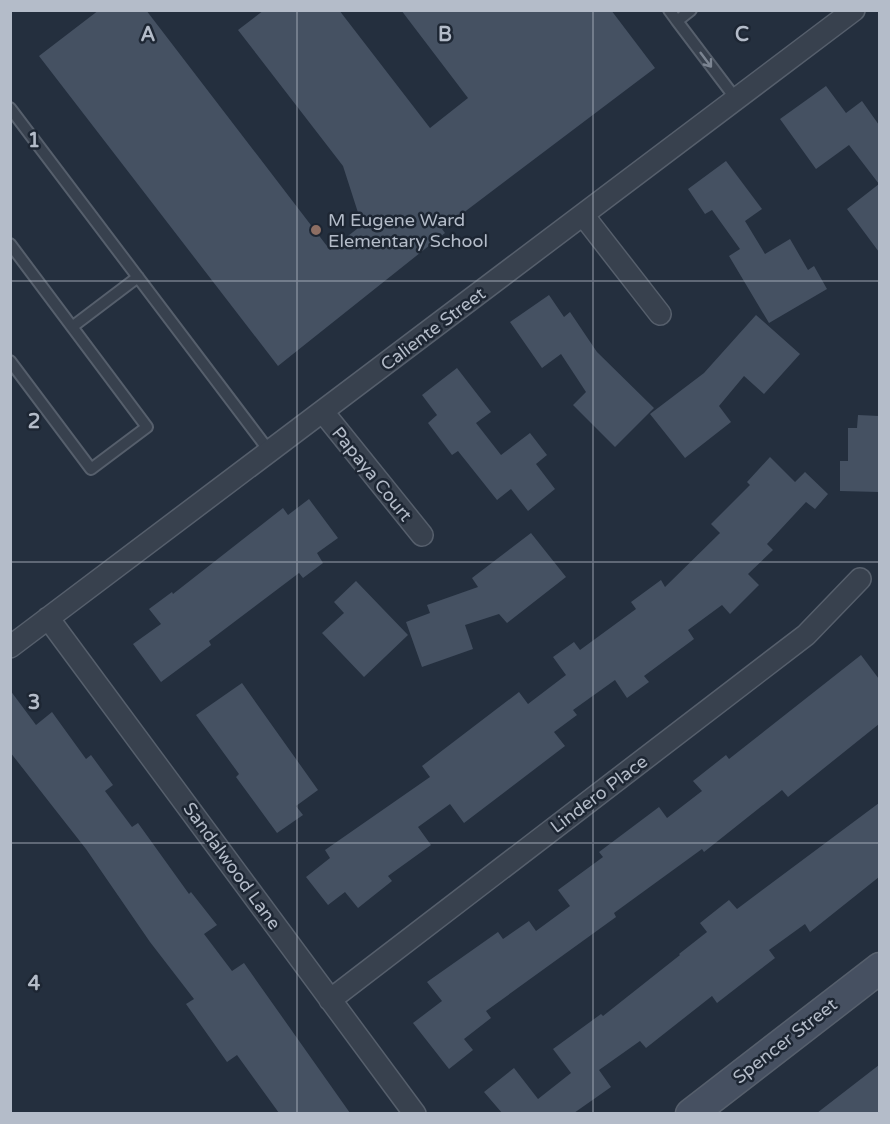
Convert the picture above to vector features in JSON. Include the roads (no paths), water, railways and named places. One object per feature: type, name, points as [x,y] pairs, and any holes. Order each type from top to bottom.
[{"type":"street","name":"Caliente Street","points":[[10,647],[854,10]]},
{"type":"street","points":[[583,215],[660,314]]},
{"type":"street","name":"Papaya Court","points":[[323,412],[422,535]]},
{"type":"street","name":"Lindero Place","points":[[330,1000],[806,635],[860,579]]},
{"type":"street","name":"Sandalwood Lane","points":[[48,618],[415,1113]]},
{"type":"street","name":"Spencer Street","points":[[691,1113],[877,975]]},
{"type":"lane","points":[[669,10],[736,99]]},
{"type":"lane","points":[[677,21],[691,10]]},
{"type":"lane","points":[[10,108],[270,452]]},
{"type":"lane","points":[[10,244],[147,428],[91,470],[10,362]]},
{"type":"lane","points":[[72,327],[138,277]]},
{"type":"place","name":"M Eugene Ward Elementary School","points":[[316,230]]}]
